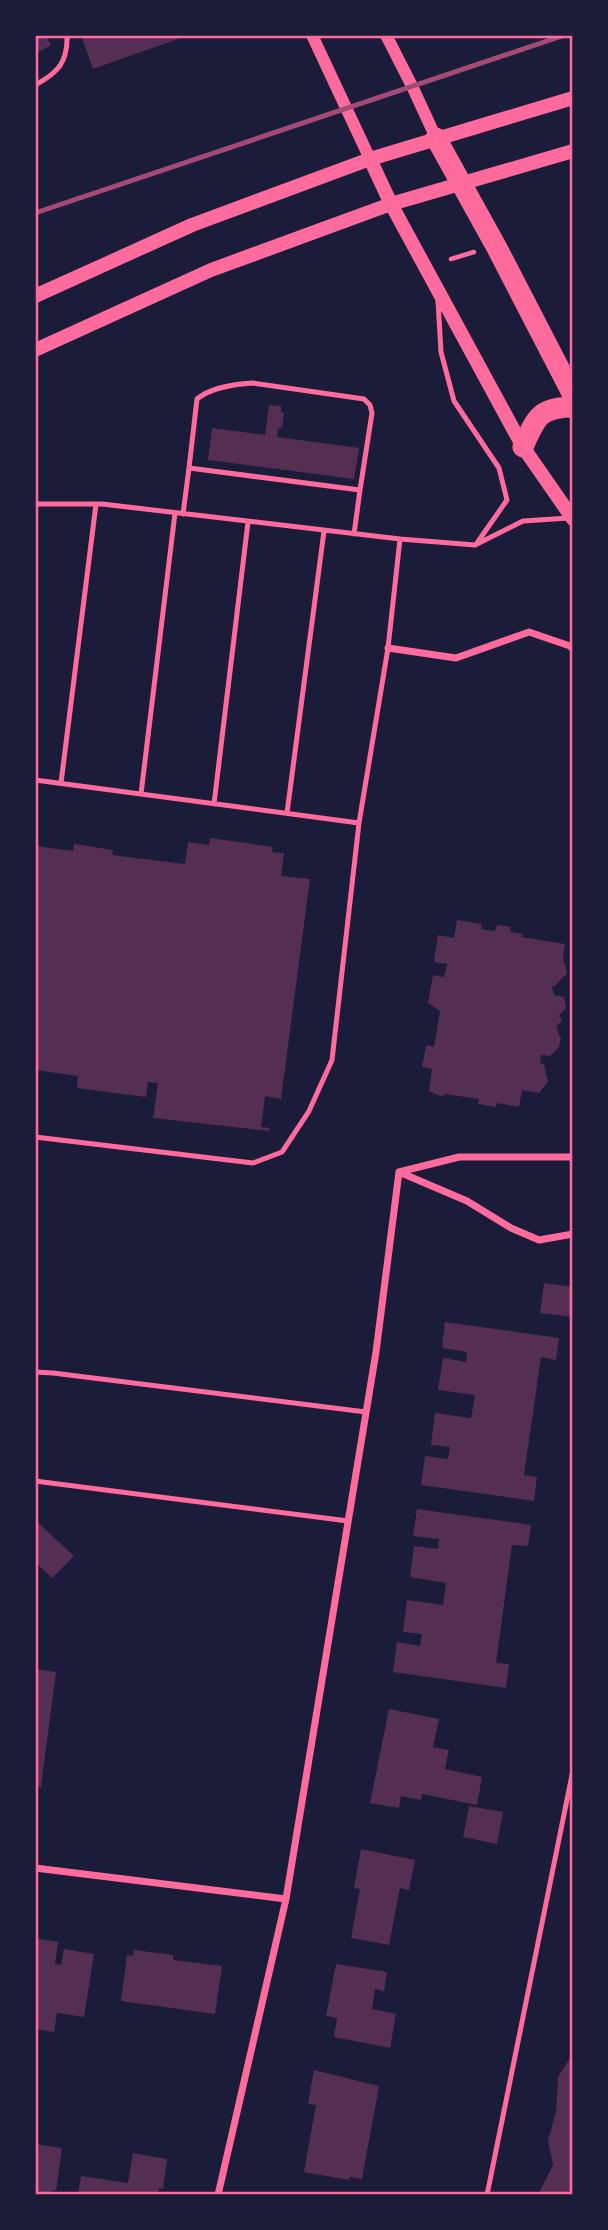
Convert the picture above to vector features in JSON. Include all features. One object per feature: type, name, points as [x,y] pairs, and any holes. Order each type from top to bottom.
[{"type":"highway","points":[[436,138],[573,395]]},
{"type":"highway","points":[[523,447],[537,417],[553,407],[573,407]]},
{"type":"main road","points":[[35,296],[191,225],[370,159],[573,99]]},
{"type":"main road","points":[[35,350],[211,270],[391,204],[573,151]]},
{"type":"main road","points":[[370,159],[391,204],[523,447],[573,518]]},
{"type":"street","points":[[312,35],[370,159]]},
{"type":"street","points":[[386,35],[436,138]]},
{"type":"street","points":[[388,648],[456,658],[529,632],[573,649]]},
{"type":"street","points":[[399,1172],[459,1157],[573,1157]]},
{"type":"street","points":[[399,1172],[467,1201],[511,1228],[539,1240],[573,1234]]},
{"type":"street","points":[[218,2195],[286,1899],[366,1412],[399,1172]]},
{"type":"street","points":[[35,1868],[286,1899]]},
{"type":"lane","points":[[35,85],[54,75],[67,51],[67,35]]},
{"type":"lane","points":[[437,289],[441,352],[454,401],[499,468],[507,500],[475,545]]},
{"type":"lane","points":[[183,514],[197,399],[238,384],[252,383],[364,399],[370,405],[372,413],[354,534]]},
{"type":"lane","points":[[189,468],[360,490]]},
{"type":"lane","points":[[35,504],[96,505],[400,540],[475,545],[523,521],[573,518]]},
{"type":"lane","points":[[61,783],[96,505]]},
{"type":"lane","points":[[141,794],[175,513]]},
{"type":"lane","points":[[214,804],[248,522]]},
{"type":"lane","points":[[287,813],[324,531]]},
{"type":"lane","points":[[35,1137],[253,1163],[282,1152],[309,1111],[332,1060],[359,823],[388,648],[400,540]]},
{"type":"lane","points":[[35,780],[359,823]]},
{"type":"lane","points":[[35,1372],[366,1412]]},
{"type":"lane","points":[[35,1481],[348,1521]]},
{"type":"lane","points":[[488,2195],[573,1770]]},
{"type":"path","points":[[451,259],[480,250]]},
{"type":"building","points":[[35,35],[45,35],[51,45],[35,54]]},
{"type":"building","points":[[81,35],[189,35],[93,69]]},
{"type":"building","points":[[269,405],[281,406],[281,412],[284,413],[282,428],[278,428],[277,437],[359,448],[354,479],[208,460],[212,428],[265,435]]},
{"type":"building","points":[[210,838],[273,847],[272,852],[284,853],[281,876],[310,879],[281,1099],[265,1096],[261,1127],[270,1128],[269,1131],[153,1118],[158,1083],[148,1082],[146,1097],[77,1088],[78,1076],[35,1070],[35,846],[73,851],[74,844],[113,850],[112,855],[185,864],[188,842],[209,845]]},
{"type":"building","points":[[457,920],[482,924],[481,929],[494,931],[498,925],[511,927],[510,932],[522,934],[521,937],[565,944],[563,957],[567,973],[552,986],[554,995],[564,997],[566,1008],[559,1015],[562,1021],[556,1026],[561,1039],[559,1047],[550,1056],[541,1055],[540,1063],[544,1064],[548,1082],[539,1093],[522,1090],[519,1107],[497,1103],[496,1107],[478,1104],[479,1099],[445,1094],[442,1097],[429,1091],[432,1069],[422,1067],[426,1045],[434,1047],[440,1011],[428,1003],[433,975],[444,977],[447,964],[434,962],[438,935],[454,938]]},
{"type":"building","points":[[544,1283],[573,1287],[573,1317],[540,1313]]},
{"type":"building","points":[[445,1322],[559,1338],[556,1360],[541,1357],[524,1475],[537,1477],[534,1501],[421,1485],[425,1456],[448,1459],[450,1447],[431,1445],[435,1413],[471,1418],[475,1395],[438,1390],[443,1358],[466,1362],[467,1352],[442,1348]]},
{"type":"building","points":[[417,1509],[531,1525],[528,1546],[512,1545],[496,1663],[509,1664],[506,1688],[393,1672],[397,1642],[420,1646],[422,1634],[403,1632],[407,1600],[443,1605],[446,1583],[410,1577],[414,1546],[438,1549],[439,1539],[413,1536]]},
{"type":"building","points":[[35,1520],[74,1556],[52,1578],[35,1562]]},
{"type":"building","points":[[35,1669],[56,1672],[41,1787],[35,1786]]},
{"type":"building","points":[[389,1709],[439,1719],[433,1747],[449,1750],[445,1769],[482,1777],[477,1805],[422,1794],[421,1800],[401,1796],[399,1808],[370,1803]]},
{"type":"building","points":[[469,1806],[503,1812],[497,1844],[463,1837]]},
{"type":"building","points":[[361,1849],[415,1860],[409,1890],[400,1888],[389,1945],[351,1938],[360,1889],[354,1888]]},
{"type":"building","points":[[35,1938],[58,1942],[55,1964],[61,1965],[64,1949],[94,1954],[84,2017],[57,2013],[54,2032],[35,2029]]},
{"type":"building","points":[[134,1950],[173,1955],[173,1960],[222,1966],[215,2014],[121,2001],[127,1955],[133,1956]]},
{"type":"building","points":[[336,1964],[387,1972],[384,1991],[375,1989],[372,2009],[396,2014],[390,2048],[334,2037],[337,2018],[326,2016]]},
{"type":"building","points":[[573,2053],[573,2195],[538,2195],[553,2165],[548,2140],[556,2112],[558,2077]]},
{"type":"building","points":[[314,2070],[379,2086],[362,2179],[350,2177],[349,2180],[304,2172],[316,2105],[308,2104]]},
{"type":"building","points":[[35,2144],[62,2148],[56,2191],[52,2190],[51,2195],[35,2195]]},
{"type":"building","points":[[133,2153],[167,2159],[163,2189],[159,2188],[158,2195],[78,2195],[81,2176],[128,2183]]},
{"type":"railway","points":[[35,213],[565,35]]}]
